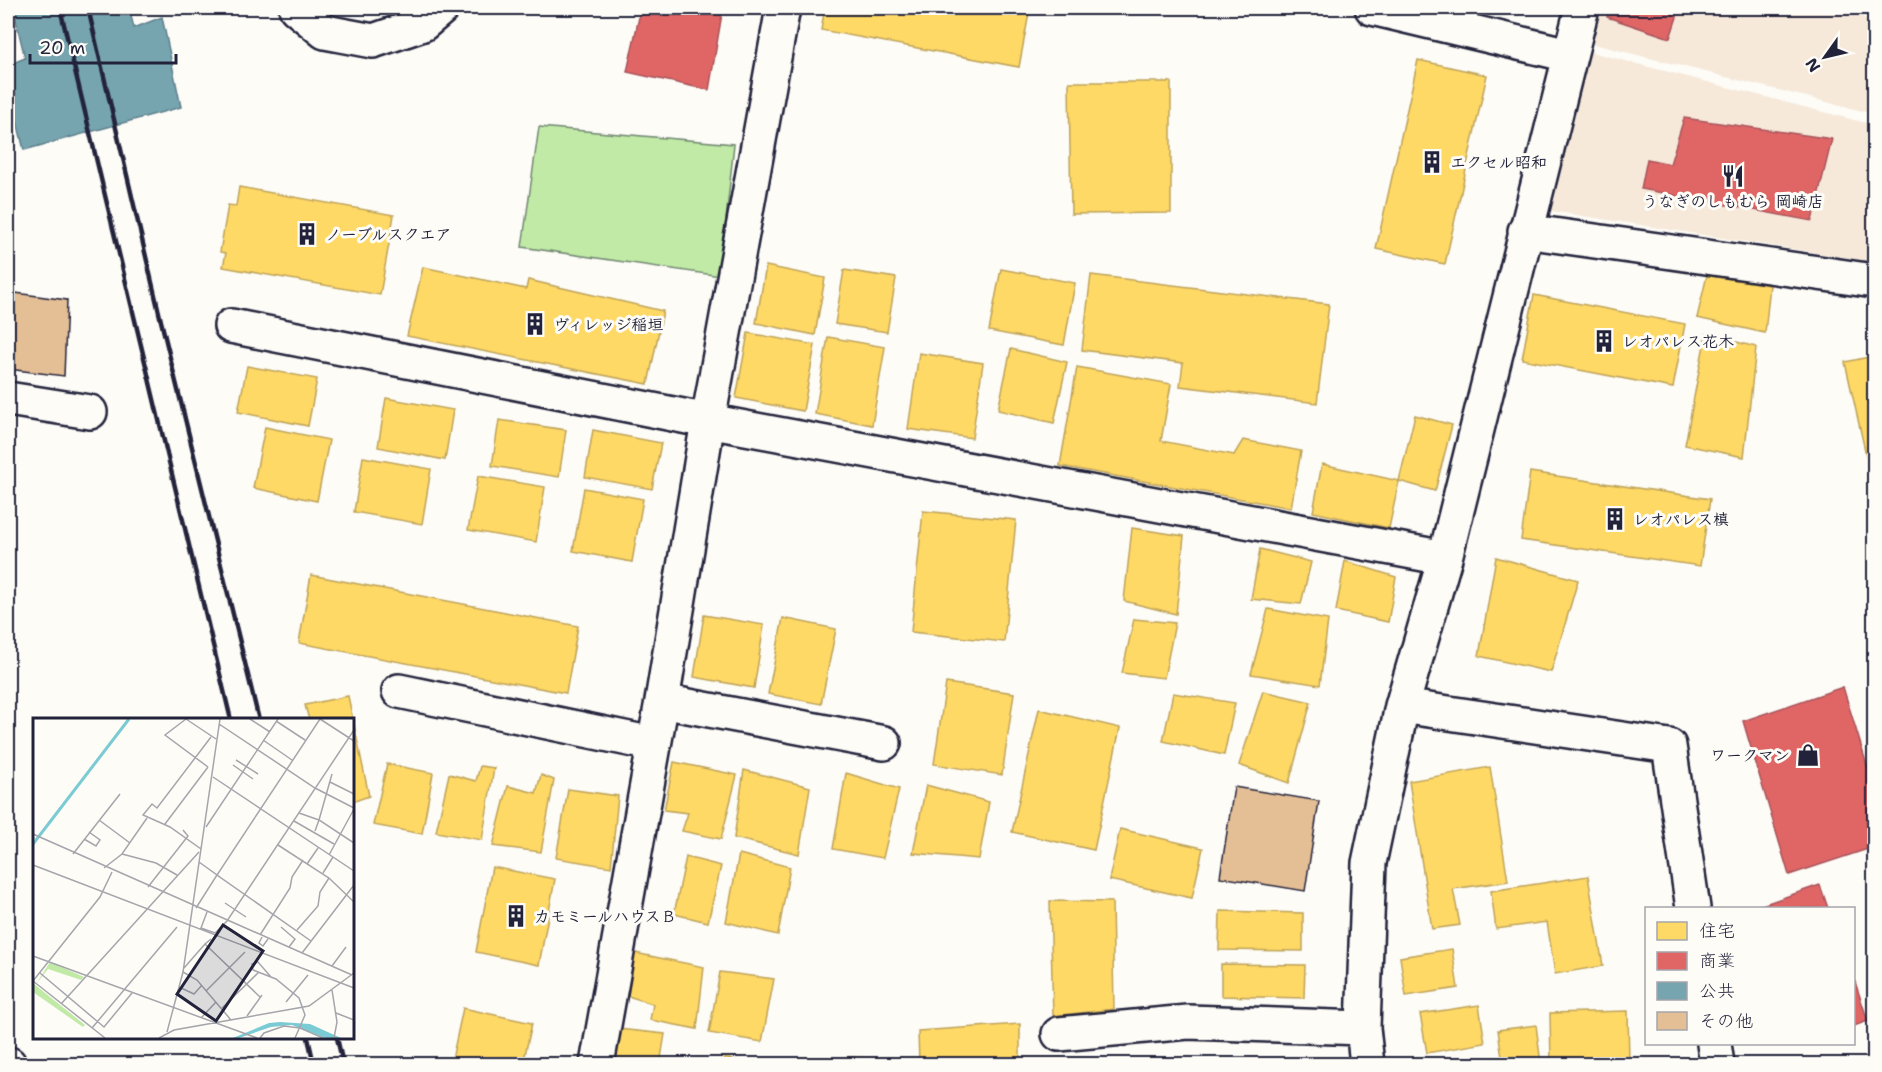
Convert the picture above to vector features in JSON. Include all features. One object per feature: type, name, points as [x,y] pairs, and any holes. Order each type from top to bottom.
[{"type":"street","points":[[296,8],[325,32],[373,41],[423,24],[442,8]]},
{"type":"street","points":[[597,1065],[662,701],[708,421],[783,8]]},
{"type":"street","points":[[1372,8],[1569,55]]},
{"type":"street","points":[[1367,1065],[1364,1028],[1369,863],[1402,706],[1445,558],[1582,8]]},
{"type":"street","points":[[1525,231],[1875,281]]},
{"type":"street","points":[[231,326],[708,421],[1445,558]]},
{"type":"street","points":[[8,399],[90,412]]},
{"type":"street","points":[[399,691],[653,744]]},
{"type":"street","points":[[662,701],[884,743]]},
{"type":"street","points":[[1402,706],[1669,746],[1693,907]]},
{"type":"street","points":[[1059,1034],[1188,1022],[1364,1028]]},
{"type":"street","points":[[1714,1045],[1717,1065]]},
{"type":"shaded area","points":[[1598,8],[1855,8],[1874,29],[1874,114],[1589,43]]},
{"type":"shaded area","points":[[1587,51],[1874,125],[1874,262],[1551,211]]},
{"type":"green space","points":[[539,127],[734,144],[720,276],[522,247]]},
{"type":"building: 住宅","points":[[825,8],[1030,8],[1019,67],[821,30]]},
{"type":"building: 住宅","points":[[1484,8],[1502,8],[1501,13]]},
{"type":"building: 住宅","name":"エクセル昭和","points":[[1418,60],[1487,75],[1445,264],[1376,249]]},
{"type":"building: 住宅","points":[[1069,82],[1171,82],[1171,213],[1071,214]]},
{"type":"building: 住宅","name":"ノーブルスクエア","points":[[239,187],[394,215],[380,295],[223,267],[226,253],[220,252],[228,205],[236,206]]},
{"type":"building: 住宅","points":[[766,266],[825,278],[815,335],[756,323]]},
{"type":"building: 住宅","name":"ヴィレッジ稲垣","points":[[423,267],[526,289],[528,280],[663,311],[648,384],[407,336]]},
{"type":"building: 住宅","points":[[1001,269],[1075,283],[1064,345],[989,331]]},
{"type":"building: 住宅","points":[[844,270],[896,278],[887,332],[835,324]]},
{"type":"building: 住宅","points":[[1091,275],[1329,304],[1317,403],[1180,386],[1183,363],[1082,350]]},
{"type":"building: 住宅","points":[[1707,275],[1770,285],[1765,333],[1697,318]]},
{"type":"building: 住宅","name":"レオパレス花木","points":[[1534,295],[1685,324],[1673,388],[1522,359]]},
{"type":"building: 住宅","points":[[748,333],[815,345],[803,411],[736,398]]},
{"type":"building: 住宅","points":[[1706,334],[1756,347],[1744,457],[1685,445]]},
{"type":"building: 住宅","points":[[828,337],[885,347],[872,425],[815,414]]},
{"type":"building: 住宅","points":[[1011,349],[1067,362],[1054,423],[998,410]]},
{"type":"building: 住宅","points":[[919,353],[983,363],[972,438],[908,429]]},
{"type":"building: 住宅","points":[[1874,356],[1874,463],[1868,464],[1845,362]]},
{"type":"building: 住宅","points":[[247,366],[317,379],[308,426],[238,412]]},
{"type":"building: 住宅","points":[[1077,367],[1171,384],[1161,441],[1234,455],[1243,440],[1301,451],[1291,508],[1060,466]]},
{"type":"building: 住宅","points":[[386,398],[453,410],[445,460],[378,447]]},
{"type":"building: 住宅","points":[[1415,415],[1452,425],[1435,491],[1399,481]]},
{"type":"building: 住宅","points":[[499,420],[566,430],[559,477],[492,466]]},
{"type":"building: 住宅","points":[[265,427],[329,440],[317,501],[253,488]]},
{"type":"building: 住宅","points":[[593,430],[661,443],[652,489],[585,477]]},
{"type":"building: 住宅","points":[[363,457],[431,469],[422,524],[354,512]]},
{"type":"building: 住宅","points":[[1322,464],[1399,481],[1389,528],[1313,512]]},
{"type":"building: 住宅","name":"レオパレス槙","points":[[1530,472],[1710,499],[1700,566],[1521,540]]},
{"type":"building: 住宅","points":[[478,476],[545,487],[536,542],[468,530]]},
{"type":"building: 住宅","points":[[584,488],[643,499],[632,562],[573,551]]},
{"type":"building: 住宅","points":[[923,511],[1016,520],[1004,642],[911,632]]},
{"type":"building: 住宅","points":[[1132,528],[1184,536],[1176,614],[1124,601]]},
{"type":"building: 住宅","points":[[1260,549],[1311,562],[1301,604],[1251,599]]},
{"type":"building: 住宅","points":[[1496,557],[1578,580],[1551,672],[1479,656]]},
{"type":"building: 住宅","points":[[1345,561],[1396,577],[1388,622],[1336,611]]},
{"type":"building: 住宅","points":[[311,575],[578,626],[566,693],[299,643]]},
{"type":"building: 住宅","points":[[1268,609],[1328,620],[1320,685],[1251,674]]},
{"type":"building: 住宅","points":[[704,615],[764,625],[754,688],[694,677]]},
{"type":"building: 住宅","points":[[783,618],[836,629],[821,704],[768,694]]},
{"type":"building: 住宅","points":[[1134,619],[1175,623],[1164,678],[1122,673]]},
{"type":"building: 住宅","points":[[946,683],[1014,693],[1002,775],[934,764]]},
{"type":"building: 住宅","points":[[1263,691],[1311,702],[1289,783],[1239,765]]},
{"type":"building: 住宅","points":[[1173,693],[1235,703],[1224,755],[1163,741]]},
{"type":"building: 住宅","points":[[348,696],[353,718],[308,718],[305,705]]},
{"type":"building: 住宅","points":[[1039,709],[1120,728],[1094,850],[1012,832]]},
{"type":"building: 住宅","points":[[354,725],[369,796],[354,801]]},
{"type":"building: 住宅","points":[[674,762],[737,775],[721,839],[682,831],[688,813],[664,810]]},
{"type":"building: 住宅","points":[[387,764],[433,773],[422,834],[373,825]]},
{"type":"building: 住宅","points":[[480,766],[494,768],[482,840],[436,832],[449,774],[476,781]]},
{"type":"building: 住宅","points":[[1490,767],[1508,881],[1453,889],[1460,925],[1432,929],[1409,781]]},
{"type":"building: 住宅","points":[[744,770],[810,787],[799,854],[734,838]]},
{"type":"building: 住宅","points":[[846,773],[899,789],[883,858],[833,849]]},
{"type":"building: 住宅","points":[[541,775],[554,780],[541,852],[493,846],[508,786],[536,793]]},
{"type":"building: 住宅","points":[[926,785],[989,802],[979,859],[913,853]]},
{"type":"building: 住宅","points":[[568,789],[618,796],[611,867],[556,858]]},
{"type":"building: 住宅","points":[[1120,829],[1203,848],[1192,898],[1109,880]]},
{"type":"building: 住宅","points":[[739,854],[790,867],[778,935],[726,922]]},
{"type":"building: 住宅","points":[[686,857],[721,866],[708,922],[674,914]]},
{"type":"building: 住宅","name":"カモミールハウスＢ","points":[[492,867],[555,879],[539,965],[476,952]]},
{"type":"building: 住宅","points":[[1588,876],[1603,966],[1555,974],[1547,922],[1496,929],[1491,891]]},
{"type":"building: 住宅","points":[[1050,901],[1112,902],[1114,1009],[1053,1016]]},
{"type":"building: 住宅","points":[[1220,911],[1303,913],[1303,951],[1219,950]]},
{"type":"building: 住宅","points":[[1452,949],[1458,988],[1406,996],[1400,957]]},
{"type":"building: 住宅","points":[[635,953],[704,967],[697,1029],[650,1020],[653,1004],[628,996]]},
{"type":"building: 住宅","points":[[1221,964],[1305,965],[1304,998],[1221,996]]},
{"type":"building: 住宅","points":[[720,972],[774,979],[762,1042],[709,1033]]},
{"type":"building: 住宅","points":[[1479,1005],[1485,1043],[1427,1053],[1420,1014]]},
{"type":"building: 住宅","points":[[463,1008],[532,1023],[523,1064],[451,1064]]},
{"type":"building: 住宅","points":[[1628,1011],[1629,1064],[1551,1064],[1550,1013]]},
{"type":"building: 住宅","points":[[1020,1024],[1020,1064],[919,1064],[918,1031]]},
{"type":"building: 住宅","points":[[1536,1025],[1541,1064],[1503,1064],[1498,1030]]},
{"type":"building: 住宅","points":[[618,1029],[665,1034],[660,1064],[612,1064]]},
{"type":"building: 住宅","points":[[847,1057],[919,1060],[919,1064],[847,1064]]},
{"type":"building: 住宅","points":[[725,1058],[750,1064],[724,1064]]},
{"type":"building: 商業","points":[[641,8],[723,8],[709,90],[627,72]]},
{"type":"building: 商業","points":[[1609,8],[1680,8],[1670,38],[1607,17]]},
{"type":"building: 商業","name":"うなぎのしもむら 岡崎店","points":[[1684,118],[1832,139],[1812,221],[1641,189],[1647,159],[1670,164]]},
{"type":"building: 商業","name":"ワークマン","points":[[1843,687],[1874,788],[1874,847],[1789,875],[1743,721]]},
{"type":"building: 商業","points":[[1820,885],[1828,907],[1756,907]]},
{"type":"building: 商業","points":[[1855,982],[1868,1021],[1855,1026]]},
{"type":"building: 公共","points":[[13,8],[129,8],[134,28],[162,17],[181,107],[24,150],[8,84],[8,65],[25,58]]},
{"type":"building: その他","points":[[8,292],[67,300],[64,376],[8,369]]},
{"type":"building: その他","points":[[1234,787],[1319,801],[1305,891],[1220,877]]},
{"type":"railway","points":[[60,8],[231,718]]},
{"type":"railway","points":[[88,8],[161,321],[259,718]]},
{"type":"railway","points":[[308,1039],[314,1064]]},
{"type":"railway","points":[[337,1039],[343,1064]]},
{"type":"place","name":"エクセル昭和","points":[[1432,162]]},
{"type":"place","name":"うなぎのしもむら 岡崎店","points":[[1733,176]]},
{"type":"place","name":"ノーブルスクエア","points":[[307,234]]},
{"type":"place","name":"ヴィレッジ稲垣","points":[[535,324]]},
{"type":"place","name":"レオパレス花木","points":[[1604,341]]},
{"type":"place","name":"レオパレス槙","points":[[1615,519]]},
{"type":"place","name":"ワークマン","points":[[1808,755]]},
{"type":"place","name":"カモミールハウスＢ","points":[[516,916]]}]
